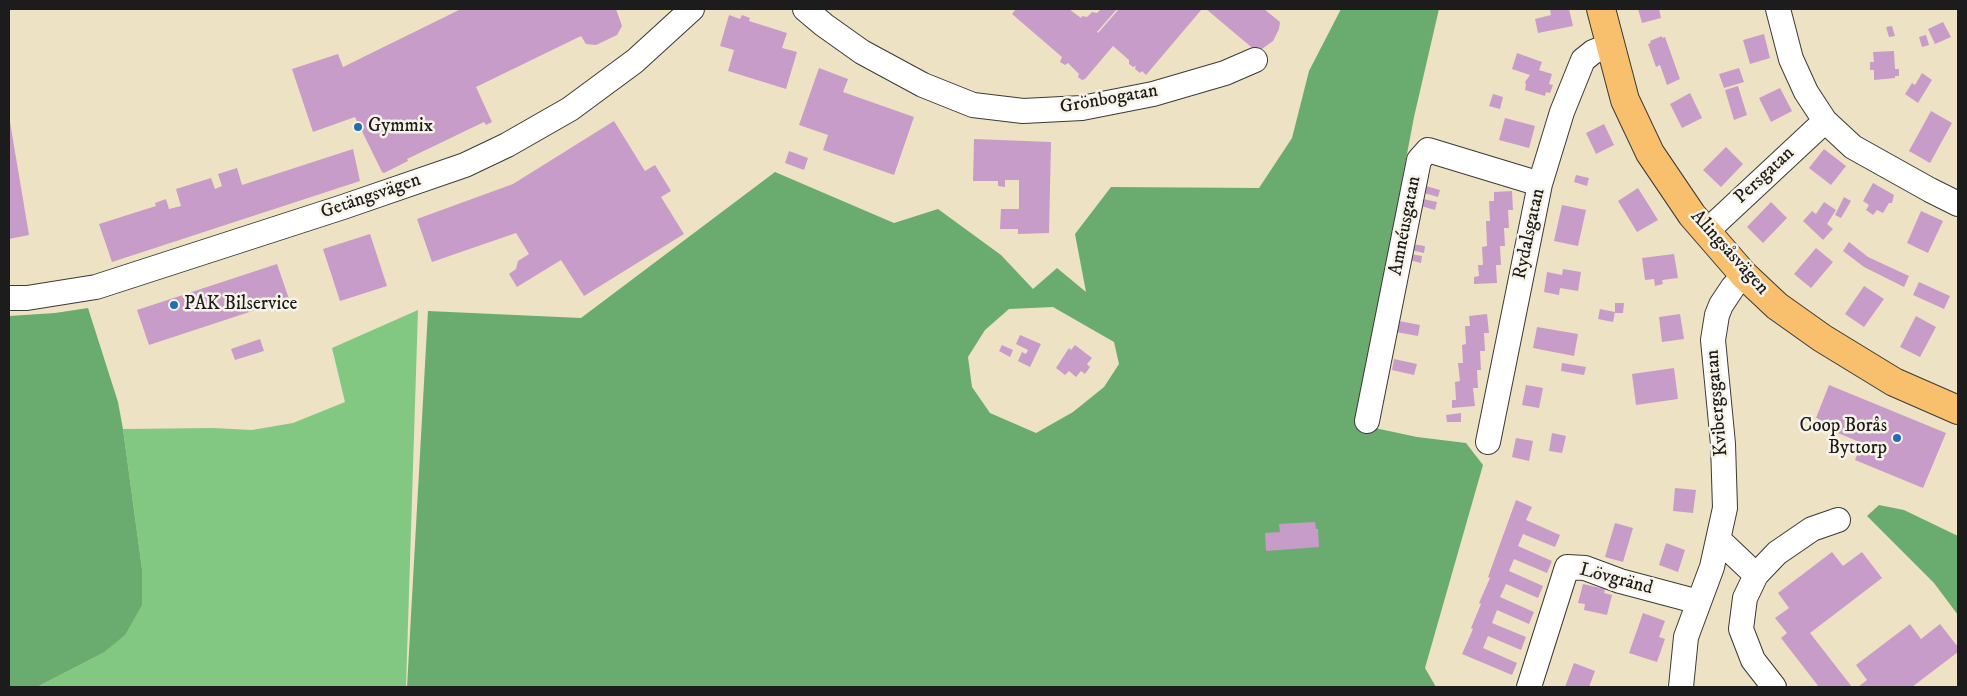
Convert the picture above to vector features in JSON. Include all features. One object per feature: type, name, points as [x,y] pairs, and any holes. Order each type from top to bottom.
[{"type":"main road","name":"Alingsåsvägen","points":[[1601,9],[1625,100],[1650,153],[1706,232],[1744,275],[1777,306],[1836,347],[1894,382],[1958,410]]},
{"type":"street","name":"Getängsvägen","points":[[9,298],[27,298],[96,287],[336,210],[465,165],[507,145],[570,109],[634,61],[692,9]]},
{"type":"street","name":"Grönbogatan","points":[[805,9],[862,52],[923,85],[973,105],[1023,111],[1082,108],[1154,94],[1225,73],[1255,60]]},
{"type":"street","points":[[1778,9],[1791,59],[1806,92],[1825,121],[1860,151],[1958,204]]},
{"type":"street","name":"Rydalsgatan","points":[[1488,442],[1540,184],[1562,112],[1583,60],[1593,52],[1610,45]]},
{"type":"street","name":"Persgatan","points":[[1706,232],[1825,121]]},
{"type":"street","name":"Amnéusgatan","points":[[1368,421],[1419,160],[1428,150],[1540,184]]},
{"type":"street","name":"Kvibergsgatan","points":[[1681,687],[1686,637],[1712,567],[1725,508],[1723,444],[1713,340],[1717,315],[1733,287],[1744,275]]},
{"type":"street","points":[[1774,687],[1753,660],[1741,629],[1745,598],[1756,575],[1777,553],[1812,529],[1838,520]]},
{"type":"street","points":[[1719,540],[1756,575]]},
{"type":"street","name":"Lövgränd","points":[[1529,687],[1567,568],[1585,568],[1620,581],[1699,602]]},
{"type":"green space","points":[[1341,9],[1439,9],[1414,117],[1356,424],[1417,437],[1466,443],[1483,465],[1425,668],[1436,687],[407,687],[428,311],[581,318],[775,172],[894,223],[938,209],[1001,255],[1033,289],[1057,268],[1086,292],[1075,234],[1111,187],[1259,188],[1292,138],[1309,71]],"holes":[[[1053,307],[1114,342],[1119,364],[1104,387],[1073,412],[1036,433],[990,413],[972,387],[968,357],[985,330],[1009,309]]]},
{"type":"green space","points":[[88,308],[118,402],[123,429],[142,569],[142,605],[125,635],[103,653],[37,687],[9,687],[9,316],[55,313]]},
{"type":"green space","points":[[418,310],[406,687],[37,687],[103,653],[142,569],[123,429],[213,428],[252,430],[293,423],[345,402],[332,348]]},
{"type":"green space","points":[[1879,505],[1904,510],[1958,536],[1958,615],[1934,583],[1867,516]]},
{"type":"building","points":[[461,9],[616,9],[622,26],[617,35],[596,45],[586,44],[581,36],[476,87],[492,122],[486,125],[484,122],[407,159],[408,161],[384,173],[355,117],[313,132],[292,69],[338,54],[343,67]]},
{"type":"building","points":[[1016,9],[1069,9],[1081,18],[1082,16],[1087,17],[1092,12],[1097,13],[1101,9],[1117,9],[1098,33],[1119,9],[1202,9],[1146,75],[1142,71],[1140,73],[1135,69],[1136,66],[1133,67],[1129,64],[1129,60],[1113,46],[1085,79],[1082,80],[1068,63],[1065,65],[1060,62],[1062,57],[1012,14]]},
{"type":"building","points":[[1206,9],[1264,9],[1280,22],[1279,29],[1273,41],[1256,51]]},
{"type":"building","points":[[1550,9],[1569,9],[1573,26],[1538,33],[1535,19],[1551,15]]},
{"type":"building","points":[[1638,9],[1659,9],[1661,18],[1642,23]]},
{"type":"building","points":[[729,15],[740,19],[742,15],[750,18],[749,21],[787,33],[782,48],[797,52],[786,89],[728,71],[734,50],[720,46]]},
{"type":"building","points":[[1943,22],[1951,37],[1935,44],[1928,29]]},
{"type":"building","points":[[1892,26],[1895,36],[1889,37],[1886,27]]},
{"type":"building","points":[[1764,34],[1770,58],[1750,64],[1743,40]]},
{"type":"building","points":[[1926,35],[1929,45],[1922,47],[1919,37]]},
{"type":"building","points":[[1662,36],[1662,38],[1665,37],[1680,79],[1667,85],[1660,65],[1656,67],[1648,44],[1651,43],[1650,41]]},
{"type":"building","points":[[1894,51],[1895,69],[1899,69],[1899,76],[1874,80],[1874,70],[1870,70],[1870,62],[1874,62],[1873,52]]},
{"type":"building","points":[[1517,53],[1542,62],[1539,70],[1552,74],[1549,84],[1553,85],[1550,93],[1546,92],[1545,96],[1525,90],[1525,82],[1530,75],[1512,69]]},
{"type":"building","points":[[819,68],[848,79],[843,92],[914,117],[894,175],[823,150],[828,135],[799,125]]},
{"type":"building","points":[[1739,68],[1744,82],[1724,88],[1719,74]]},
{"type":"building","points":[[1922,73],[1932,80],[1918,103],[1905,94],[1912,83],[1915,85]]},
{"type":"building","points":[[1738,86],[1747,115],[1734,120],[1725,90]]},
{"type":"building","points":[[1780,88],[1792,111],[1771,122],[1759,98]]},
{"type":"building","points":[[1690,93],[1702,118],[1682,128],[1670,104]]},
{"type":"building","points":[[1493,94],[1503,97],[1500,109],[1489,106]]},
{"type":"building","points":[[1931,111],[1952,123],[1930,163],[1909,151]]},
{"type":"building","points":[[9,116],[29,235],[9,239]]},
{"type":"building","points":[[1505,118],[1535,126],[1529,148],[1499,140]]},
{"type":"building","points":[[614,121],[645,171],[655,165],[671,191],[661,197],[684,234],[584,296],[561,260],[517,287],[509,274],[516,269],[518,261],[529,254],[516,233],[432,262],[417,219],[513,184]]},
{"type":"building","points":[[1604,124],[1614,145],[1596,154],[1586,133]]},
{"type":"building","points":[[974,139],[1051,142],[1049,233],[1018,234],[1018,229],[1000,229],[1001,209],[1019,209],[1019,180],[1005,180],[1005,187],[998,186],[998,181],[973,181]]},
{"type":"building","points":[[1726,147],[1743,164],[1721,187],[1703,170]]},
{"type":"building","points":[[353,149],[360,181],[112,262],[99,224],[156,206],[155,203],[166,199],[169,209],[181,206],[176,189],[211,178],[215,189],[222,186],[218,174],[237,168],[242,185]]},
{"type":"building","points":[[1824,149],[1846,166],[1831,185],[1809,168]]},
{"type":"building","points":[[789,151],[808,158],[804,170],[785,163]]},
{"type":"building","points":[[1576,175],[1589,178],[1587,186],[1574,182]]},
{"type":"building","points":[[1873,183],[1894,195],[1892,203],[1889,203],[1883,213],[1877,210],[1873,215],[1866,210],[1869,205],[1863,201]]},
{"type":"building","points":[[1426,186],[1440,190],[1438,197],[1424,193]]},
{"type":"building","points":[[1638,188],[1658,220],[1637,232],[1618,201]]},
{"type":"building","points":[[1512,191],[1513,210],[1508,210],[1509,228],[1504,228],[1505,246],[1500,246],[1501,265],[1496,265],[1497,283],[1474,284],[1474,277],[1479,276],[1478,265],[1483,265],[1482,247],[1487,246],[1486,221],[1490,221],[1489,201],[1494,201],[1494,192]]},
{"type":"building","points":[[1844,197],[1851,201],[1841,218],[1835,215]]},
{"type":"building","points":[[1423,199],[1437,202],[1435,210],[1421,206]]},
{"type":"building","points":[[1771,202],[1787,218],[1763,243],[1747,227]]},
{"type":"building","points":[[1824,202],[1836,210],[1827,224],[1833,229],[1823,240],[1803,221],[1812,211],[1816,214]]},
{"type":"building","points":[[1562,205],[1586,210],[1578,246],[1554,241]]},
{"type":"building","points":[[1921,211],[1943,221],[1928,253],[1907,243]]},
{"type":"building","points":[[370,234],[387,286],[340,301],[323,249]]},
{"type":"building","points":[[1849,242],[1868,257],[1909,276],[1904,287],[1864,267],[1843,251]]},
{"type":"building","points":[[1412,244],[1425,246],[1424,253],[1411,250]]},
{"type":"building","points":[[1816,248],[1833,262],[1811,288],[1794,274]]},
{"type":"building","points":[[1410,254],[1422,256],[1421,263],[1409,260]]},
{"type":"building","points":[[1674,254],[1678,278],[1662,280],[1663,284],[1655,286],[1654,279],[1645,280],[1642,258]]},
{"type":"building","points":[[277,264],[289,299],[149,345],[137,310]]},
{"type":"building","points":[[1563,269],[1581,272],[1578,291],[1560,288],[1559,295],[1544,292],[1547,272],[1562,275]]},
{"type":"building","points":[[1919,282],[1950,296],[1944,309],[1913,295]]},
{"type":"building","points":[[1864,286],[1884,299],[1864,327],[1845,314]]},
{"type":"building","points":[[1615,303],[1624,303],[1623,313],[1615,313]]},
{"type":"building","points":[[1600,309],[1615,312],[1613,322],[1598,319]]},
{"type":"building","points":[[1487,314],[1489,333],[1484,333],[1485,351],[1480,351],[1481,370],[1477,370],[1478,388],[1473,388],[1475,406],[1452,408],[1452,400],[1456,400],[1455,382],[1460,381],[1458,363],[1463,363],[1462,345],[1466,344],[1465,326],[1470,326],[1469,316]]},
{"type":"building","points":[[1680,314],[1684,339],[1662,342],[1659,317]]},
{"type":"building","points":[[1916,316],[1936,327],[1920,357],[1900,347]]},
{"type":"building","points":[[1399,321],[1420,325],[1418,336],[1396,332]]},
{"type":"building","points":[[1537,327],[1578,334],[1574,356],[1533,348]]},
{"type":"building","points":[[1020,335],[1041,344],[1030,367],[1018,361],[1022,352],[1026,354],[1028,350],[1016,344]]},
{"type":"building","points":[[260,339],[264,351],[235,360],[231,349]]},
{"type":"building","points":[[1002,345],[1013,350],[1010,357],[999,351]]},
{"type":"building","points":[[1075,345],[1092,358],[1087,364],[1090,367],[1085,374],[1081,371],[1076,377],[1069,371],[1065,375],[1056,368],[1069,348],[1071,350]]},
{"type":"building","points":[[1394,359],[1417,364],[1414,375],[1392,370]]},
{"type":"building","points":[[1562,363],[1586,367],[1584,375],[1561,371]]},
{"type":"building","points":[[1674,368],[1678,399],[1636,405],[1632,374]]},
{"type":"building","points":[[1526,385],[1543,388],[1539,408],[1522,405]]},
{"type":"building","name":"Coop Borås Byttorp","points":[[1829,385],[1946,433],[1923,488],[1855,460],[1862,443],[1816,424],[1818,418],[1816,418]]},
{"type":"building","points":[[1461,413],[1461,422],[1447,422],[1446,415]]},
{"type":"building","points":[[1552,433],[1566,436],[1562,453],[1549,451]]},
{"type":"building","points":[[1516,438],[1533,441],[1529,461],[1512,457]]},
{"type":"building","points":[[1675,488],[1696,490],[1693,513],[1673,511]]},
{"type":"building","points":[[1516,500],[1532,507],[1526,520],[1560,535],[1555,547],[1523,534],[1518,546],[1552,561],[1547,573],[1514,559],[1509,571],[1543,586],[1538,598],[1506,584],[1500,597],[1534,612],[1529,624],[1497,610],[1492,623],[1526,637],[1521,650],[1488,636],[1483,648],[1517,663],[1512,675],[1462,654],[1473,629],[1471,628],[1481,604],[1479,603],[1490,578],[1488,577]]},
{"type":"building","points":[[1315,522],[1316,529],[1318,529],[1319,547],[1266,551],[1265,533],[1280,532],[1279,524]]},
{"type":"building","points":[[1615,523],[1633,528],[1623,562],[1605,557]]},
{"type":"building","points":[[1666,543],[1685,550],[1678,572],[1659,565]]},
{"type":"building","points":[[1832,552],[1843,566],[1862,552],[1882,578],[1810,633],[1852,687],[1819,687],[1781,638],[1787,633],[1775,618],[1789,608],[1778,593]]},
{"type":"building","points":[[1583,584],[1605,589],[1604,593],[1612,595],[1607,615],[1584,610],[1585,604],[1578,603]]},
{"type":"building","points":[[1643,613],[1665,621],[1659,637],[1665,639],[1657,662],[1629,653]]},
{"type":"building","points":[[1910,624],[1921,639],[1940,624],[1958,647],[1958,652],[1912,687],[1858,687],[1867,680],[1856,665]]},
{"type":"building","points":[[1574,663],[1595,671],[1589,687],[1565,687]]},
{"type":"place","name":"Gymmix","points":[[358,127]]},
{"type":"place","name":"PAK Bilservice","points":[[174,305]]},
{"type":"place","name":"Coop Borås Byttorp","points":[[1897,438]]}]
